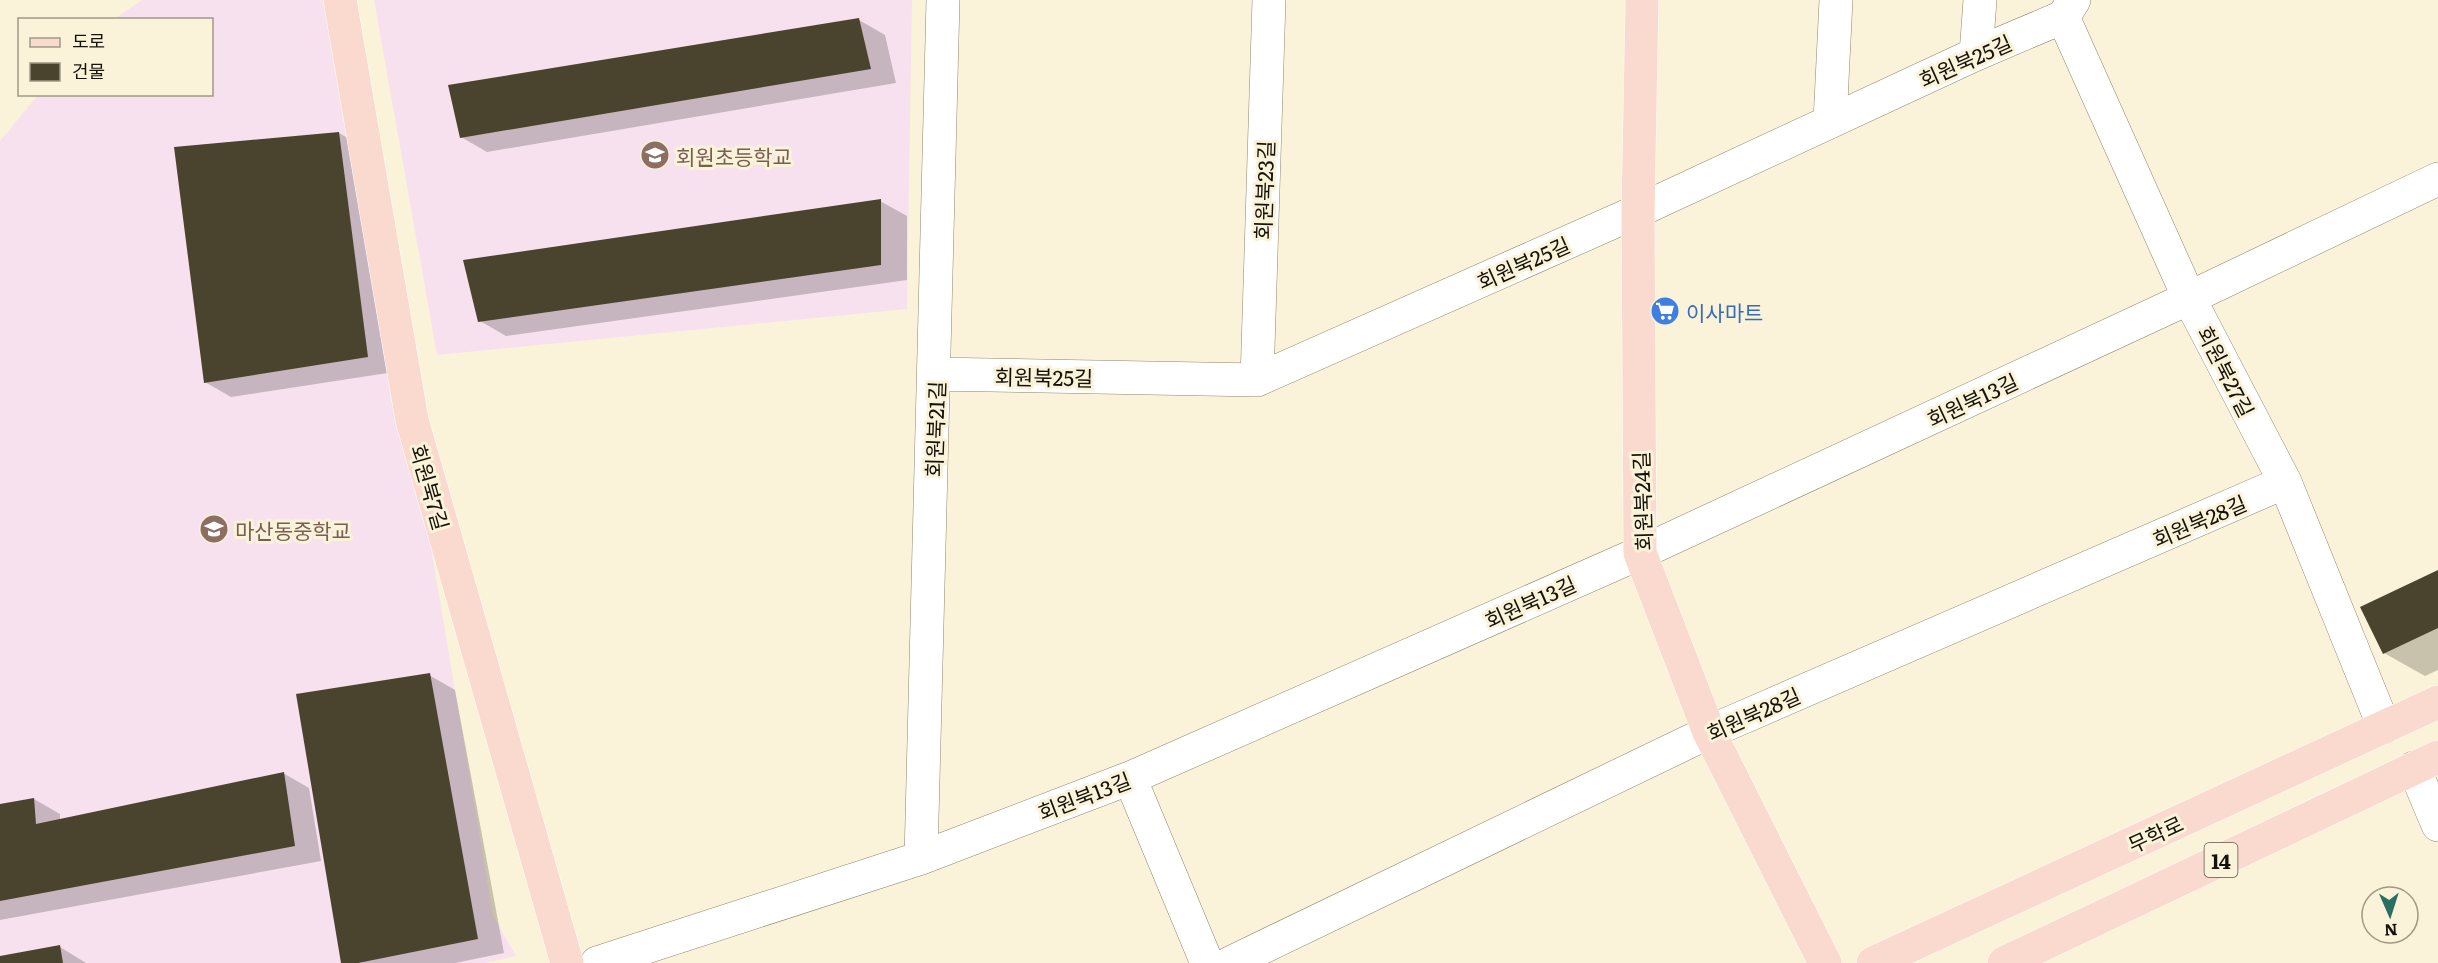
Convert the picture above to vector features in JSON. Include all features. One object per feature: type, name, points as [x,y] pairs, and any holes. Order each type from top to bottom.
[{"type":"main road","name":"회원북7길","points":[[339,0],[412,420],[567,963]]},
{"type":"main road","name":"회원북24길","points":[[1642,0],[1638,211],[1640,553],[1709,732],[1825,963]]},
{"type":"main road","name":"무학로","points":[[1873,963],[2438,702]]},
{"type":"main road","name":"14","points":[[2004,963],[2426,763]]},
{"type":"street","name":"회원북21길","points":[[921,858],[943,0]]},
{"type":"street","name":"회원북23길","points":[[1257,380],[1269,0]]},
{"type":"street","points":[[1830,122],[1836,0]]},
{"type":"street","points":[[1976,54],[1980,0]]},
{"type":"street","name":"회원북25길","points":[[935,374],[1257,380],[1638,211],[2068,9]]},
{"type":"street","name":"회원북27길","points":[[2068,9],[2189,298],[2285,482],[2384,728]]},
{"type":"street","name":"회원북13길","points":[[597,963],[921,858],[1131,778],[1640,553],[2189,298],[2438,178]]},
{"type":"street","name":"회원북28길","points":[[1230,963],[1709,732],[2285,482]]},
{"type":"street","points":[[2426,763],[2438,825]]},
{"type":"street","points":[[1131,778],[1207,963]]},
{"type":"shaded area","name":"마산동중학교","points":[[142,0],[339,0],[493,916],[516,956],[486,963],[0,963],[0,141],[37,96],[213,96],[213,18],[115,18]]},
{"type":"shaded area","name":"회원초등학교","points":[[374,0],[912,0],[907,309],[437,355]]},
{"type":"building","points":[[859,18],[871,69],[460,138],[448,85]]},
{"type":"building","points":[[339,132],[368,357],[204,383],[174,147]]},
{"type":"building","points":[[881,199],[881,265],[478,322],[463,260]]},
{"type":"building","points":[[2438,570],[2438,628],[2383,654],[2360,607]]},
{"type":"building","points":[[430,673],[478,939],[358,963],[341,963],[296,694]]},
{"type":"building","points":[[284,772],[295,846],[0,901],[0,804],[34,798],[36,824]]},
{"type":"building","points":[[60,945],[63,963],[0,963],[0,956]]},
{"type":"place","name":"회원초등학교","points":[[655,155]]},
{"type":"place","name":"이사마트","points":[[1665,311]]},
{"type":"place","name":"마산동중학교","points":[[214,529]]}]
